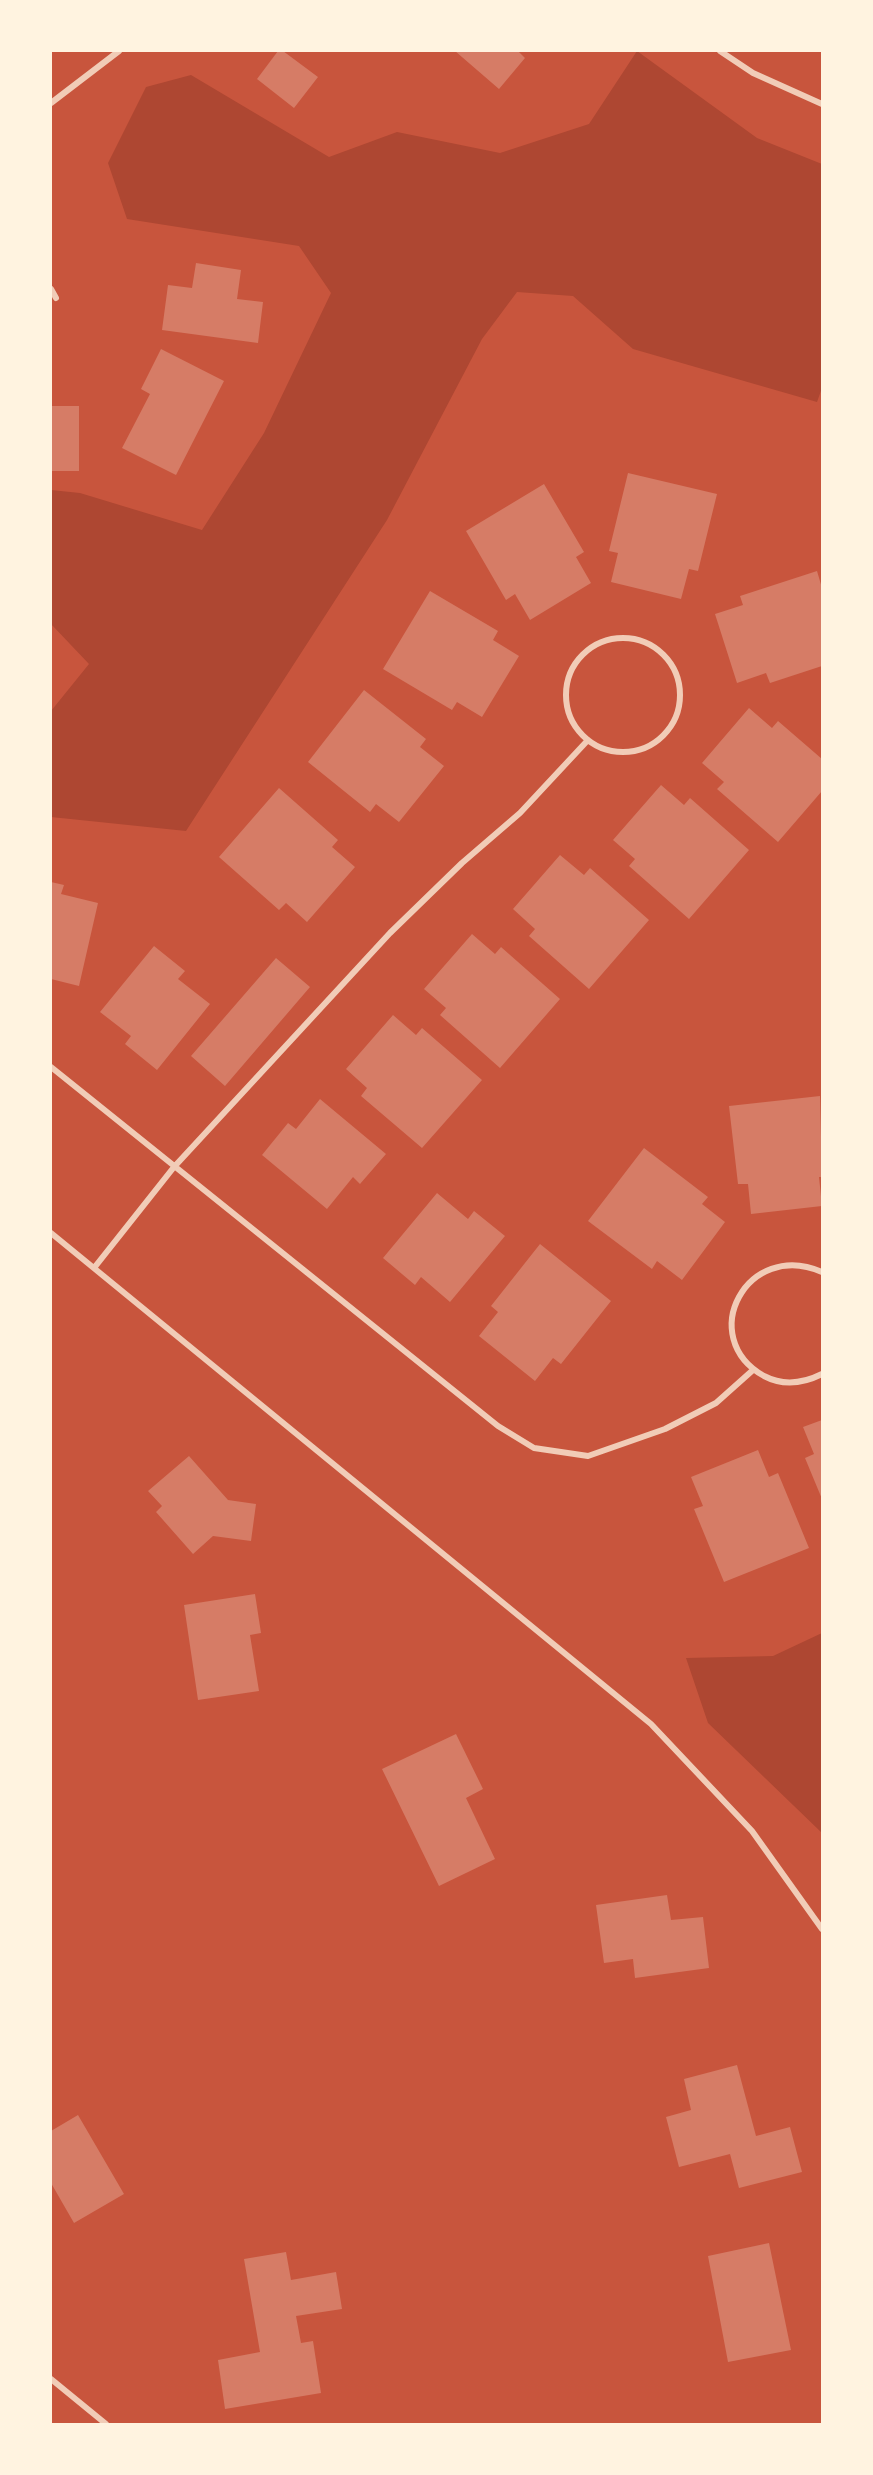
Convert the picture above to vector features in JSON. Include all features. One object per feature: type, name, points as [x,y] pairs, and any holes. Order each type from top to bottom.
[{"type":"street","points":[[51,103],[119,51]]},
{"type":"street","points":[[720,51],[753,73],[822,104]]},
{"type":"street","points":[[51,289],[56,298]]},
{"type":"street","points":[[630,639],[649,644],[665,656],[676,673],[680,692],[678,712],[664,734],[643,749],[627,752],[609,751],[588,740],[580,734],[570,717],[566,698],[568,678],[577,661],[592,647],[610,640],[630,639]]},
{"type":"street","points":[[94,1268],[174,1167],[390,933],[462,863],[519,813],[588,740]]},
{"type":"street","points":[[51,1067],[498,1426],[534,1448],[588,1456],[624,1445],[665,1429],[716,1403],[753,1370]]},
{"type":"street","points":[[51,1233],[651,1724],[752,1831],[822,1929]]},
{"type":"street","points":[[822,1272],[803,1265],[783,1264],[765,1270],[749,1282],[737,1298],[732,1317],[733,1336],[741,1354],[753,1370],[770,1379],[790,1383],[809,1380],[822,1374]]},
{"type":"street","points":[[51,2379],[106,2424]]},
{"type":"shaded area","points":[[637,51],[757,138],[822,164],[822,388],[817,402],[633,349],[573,296],[517,292],[482,339],[387,520],[186,831],[51,817],[51,711],[89,664],[51,624],[51,490],[80,493],[202,530],[264,433],[331,293],[299,246],[127,219],[108,163],[146,87],[191,75],[329,157],[397,132],[500,153],[589,124]]},
{"type":"shaded area","points":[[822,1633],[822,1833],[708,1723],[686,1658],[773,1656]]},
{"type":"building","points":[[278,51],[283,51],[318,77],[294,108],[257,79]]},
{"type":"building","points":[[455,51],[518,51],[525,58],[499,89]]},
{"type":"building","points":[[196,263],[241,270],[237,299],[263,302],[258,343],[162,330],[168,285],[192,288]]},
{"type":"building","points":[[161,349],[224,381],[176,475],[122,448],[150,394],[141,389]]},
{"type":"building","points":[[51,406],[79,406],[79,471],[51,471]]},
{"type":"building","points":[[628,473],[717,494],[698,571],[689,569],[681,599],[611,582],[618,553],[609,551]]},
{"type":"building","points":[[544,484],[584,552],[576,557],[591,583],[530,620],[515,594],[506,600],[466,531]]},
{"type":"building","points":[[817,571],[822,588],[822,666],[770,683],[766,673],[737,683],[715,614],[743,605],[740,596]]},
{"type":"building","points":[[430,591],[498,631],[493,640],[519,656],[482,717],[457,702],[452,710],[383,669]]},
{"type":"building","points":[[364,690],[426,739],[420,747],[444,766],[399,822],[376,804],[370,812],[308,762]]},
{"type":"building","points":[[749,708],[772,728],[778,721],[822,759],[822,791],[778,842],[717,789],[724,782],[702,763]]},
{"type":"building","points":[[661,785],[684,805],[690,798],[749,850],[689,919],[629,866],[635,859],[613,840]]},
{"type":"building","points":[[279,788],[338,840],[332,847],[355,867],[307,922],[286,903],[279,910],[219,857]]},
{"type":"building","points":[[560,855],[584,875],[590,868],[649,920],[589,989],[529,936],[535,929],[513,909]]},
{"type":"building","points":[[51,882],[64,885],[61,894],[98,903],[79,986],[51,979]]},
{"type":"building","points":[[472,934],[495,954],[501,947],[560,999],[500,1068],[440,1015],[446,1008],[424,989]]},
{"type":"building","points":[[154,946],[185,971],[178,979],[210,1004],[157,1070],[125,1044],[131,1036],[100,1012]]},
{"type":"building","points":[[276,958],[310,987],[225,1086],[191,1056]]},
{"type":"building","points":[[393,1015],[416,1035],[422,1028],[482,1080],[422,1148],[361,1096],[367,1088],[346,1069]]},
{"type":"building","points":[[820,1096],[822,1177],[819,1177],[822,1206],[751,1214],[748,1184],[738,1184],[729,1106]]},
{"type":"building","points":[[320,1099],[386,1154],[360,1184],[353,1177],[327,1209],[262,1155],[288,1123],[296,1129]]},
{"type":"building","points":[[644,1148],[708,1197],[702,1204],[725,1222],[682,1280],[657,1261],[652,1269],[588,1221]]},
{"type":"building","points":[[437,1193],[468,1219],[474,1211],[505,1236],[450,1302],[421,1277],[415,1285],[383,1258]]},
{"type":"building","points":[[540,1244],[611,1301],[561,1364],[553,1358],[535,1381],[479,1336],[498,1312],[491,1306]]},
{"type":"building","points":[[822,1420],[822,1499],[805,1458],[814,1454],[803,1427]]},
{"type":"building","points":[[758,1450],[769,1477],[778,1473],[809,1548],[724,1582],[694,1509],[703,1506],[691,1477]]},
{"type":"building","points":[[189,1456],[228,1500],[256,1504],[251,1541],[213,1536],[193,1554],[156,1512],[162,1506],[148,1491]]},
{"type":"building","points":[[255,1594],[261,1633],[250,1635],[259,1691],[198,1700],[184,1605]]},
{"type":"building","points":[[456,1734],[483,1789],[466,1798],[495,1859],[439,1886],[382,1769]]},
{"type":"building","points":[[667,1895],[671,1920],[703,1917],[709,1968],[635,1978],[633,1959],[604,1963],[596,1905]]},
{"type":"building","points":[[737,2065],[756,2136],[790,2127],[802,2172],[739,2188],[730,2154],[679,2167],[666,2117],[691,2110],[684,2079]]},
{"type":"building","points":[[78,2115],[124,2194],[74,2223],[51,2183],[51,2131]]},
{"type":"building","points":[[769,2243],[791,2350],[728,2362],[708,2256]]},
{"type":"building","points":[[286,2252],[291,2280],[336,2272],[342,2309],[296,2316],[301,2343],[313,2341],[321,2393],[225,2409],[218,2360],[260,2352],[244,2259]]}]
